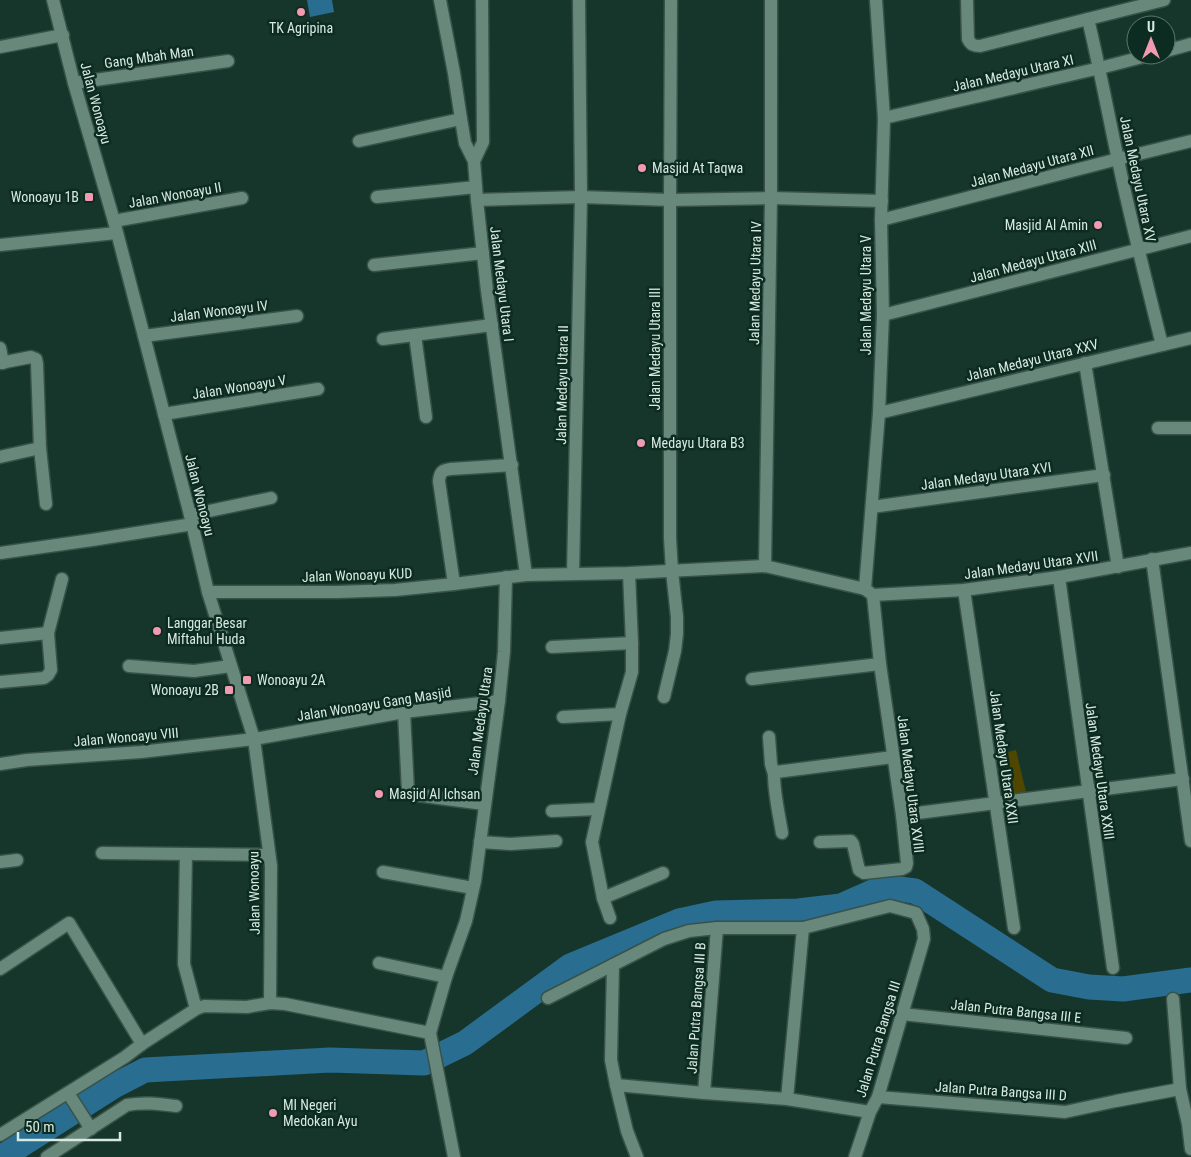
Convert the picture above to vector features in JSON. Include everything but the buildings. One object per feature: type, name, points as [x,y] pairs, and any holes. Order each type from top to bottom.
[{"type":"street","name":"Jalan Wonoayu","points":[[53,0],[74,84],[144,336],[192,520],[208,592],[254,739],[271,866],[270,1004]]},
{"type":"street","name":"Jalan Medayu Utara I","points":[[440,0],[465,143],[474,161],[492,326],[526,575]]},
{"type":"street","points":[[474,161],[483,142],[482,0]]},
{"type":"street","name":"Jalan Medayu Utara II","points":[[573,574],[581,197],[579,0]]},
{"type":"street","name":"Jalan Medayu Utara III","points":[[664,697],[677,634],[670,538],[671,0]]},
{"type":"street","name":"Jalan Medayu Utara IV","points":[[765,566],[772,198],[771,0]]},
{"type":"street","name":"Jalan Medayu Utara V","points":[[869,592],[883,315],[881,220],[884,118],[876,0]]},
{"type":"street","points":[[967,0],[968,39],[974,46],[1164,0]]},
{"type":"street","name":"Jalan Medayu Utara XV","points":[[1088,18],[1138,249],[1162,345]]},
{"type":"street","points":[[0,47],[62,35]]},
{"type":"street","points":[[1176,48],[1191,44]]},
{"type":"street","name":"Gang Mbah Man","points":[[74,84],[228,61]]},
{"type":"street","name":"Jalan Medayu Utara XI","points":[[884,118],[1126,61]]},
{"type":"street","points":[[359,141],[460,119]]},
{"type":"street","name":"Jalan Medayu Utara XII","points":[[881,220],[1191,141]]},
{"type":"street","points":[[377,197],[476,186]]},
{"type":"street","points":[[477,200],[581,197],[670,200],[772,198],[882,201]]},
{"type":"street","name":"Jalan Wonoayu II","points":[[0,245],[115,227],[242,198]]},
{"type":"street","name":"Jalan Medayu Utara XIII","points":[[883,315],[1191,236]]},
{"type":"street","points":[[374,265],[483,253]]},
{"type":"street","name":"Jalan Wonoayu IV","points":[[144,336],[297,316]]},
{"type":"street","points":[[384,339],[492,326]]},
{"type":"street","points":[[415,335],[426,417]]},
{"type":"street","name":"Jalan Medayu Utara XXV","points":[[879,413],[1191,338]]},
{"type":"street","points":[[0,348],[1,363],[31,358],[36,359],[40,448],[46,504]]},
{"type":"street","points":[[1085,363],[1118,567]]},
{"type":"street","name":"Jalan Wonoayu V","points":[[164,414],[318,389]]},
{"type":"street","points":[[1158,428],[1191,428]]},
{"type":"street","points":[[0,457],[40,448]]},
{"type":"street","points":[[454,584],[438,481],[440,474],[444,470],[451,469],[512,465]]},
{"type":"street","name":"Jalan Medayu Utara XVI","points":[[872,507],[1104,475]]},
{"type":"street","points":[[0,553],[92,540],[192,520],[271,498]]},
{"type":"street","name":"Jalan Medayu Utara XVII","points":[[869,592],[964,590],[1059,577],[1191,553]]},
{"type":"street","points":[[1152,560],[1185,772],[1191,841]]},
{"type":"street","points":[[506,577],[765,566],[869,592]]},
{"type":"street","points":[[610,918],[603,898],[592,842],[620,714],[632,672],[629,573]]},
{"type":"street","name":"Jalan Wonoayu KUD","points":[[208,592],[395,590],[506,577]]},
{"type":"street","name":"Jalan Medayu Utara","points":[[431,1038],[446,977],[466,921],[473,888],[499,701],[504,652],[506,577]]},
{"type":"street","name":"Jalan Medayu Utara XXIII","points":[[1059,577],[1113,968]]},
{"type":"street","points":[[0,682],[44,678],[51,670],[48,633],[62,578]]},
{"type":"street","name":"Jalan Medayu Utara XXII","points":[[964,590],[1014,928]]},
{"type":"street","name":"Jalan Medayu Utara XVIII","points":[[820,842],[850,841],[853,844],[859,870],[864,873],[906,867],[902,815],[869,592]]},
{"type":"street","points":[[0,638],[48,633]]},
{"type":"street","points":[[552,647],[632,643]]},
{"type":"street","points":[[752,679],[880,664]]},
{"type":"street","points":[[129,666],[194,671],[231,666]]},
{"type":"street","name":"Jalan Wonoayu Gang Masjid","points":[[254,739],[404,712],[499,701]]},
{"type":"street","points":[[404,712],[408,790],[416,795],[484,804]]},
{"type":"street","points":[[563,718],[620,714]]},
{"type":"street","points":[[768,738],[770,764],[774,774],[782,834]]},
{"type":"street","name":"Jalan Wonoayu VIII","points":[[0,764],[27,760],[141,752],[254,739]]},
{"type":"street","points":[[774,774],[776,772],[893,757]]},
{"type":"street","points":[[902,815],[1088,792],[1185,772]]},
{"type":"street","points":[[552,811],[598,809]]},
{"type":"street","points":[[480,842],[511,844],[556,841]]},
{"type":"street","points":[[102,853],[270,855]]},
{"type":"street","points":[[186,854],[184,964],[196,1009]]},
{"type":"street","points":[[0,862],[17,860]]},
{"type":"street","points":[[383,872],[473,888]]},
{"type":"street","points":[[603,898],[663,873]]},
{"type":"street","name":"Jalan Putra Bangsa III B","points":[[870,1112],[787,1099],[704,1093],[717,928],[803,928],[890,906],[916,913],[923,929]]},
{"type":"street","points":[[0,969],[69,923],[142,1044]]},
{"type":"street","points":[[548,998],[672,936],[689,931],[717,928]]},
{"type":"street","points":[[787,1099],[803,928]]},
{"type":"street","name":"Jalan Putra Bangsa III","points":[[855,1157],[870,1112],[878,1097],[924,939],[923,929]]},
{"type":"street","points":[[379,963],[446,977]]},
{"type":"street","points":[[613,965],[611,1060],[627,1131],[637,1157]]},
{"type":"street","points":[[1173,999],[1180,1089],[1188,1124],[1191,1149]]},
{"type":"street","points":[[0,1135],[70,1096],[142,1044],[196,1009],[210,1006],[248,1007],[285,1004],[431,1038],[454,1157]]},
{"type":"street","name":"Jalan Putra Bangsa III E","points":[[902,1014],[1126,1038]]},
{"type":"street","points":[[616,1085],[704,1093]]},
{"type":"street","name":"Jalan Putra Bangsa III D","points":[[878,1097],[1065,1112],[1180,1089]]},
{"type":"street","points":[[70,1096],[89,1126]]},
{"type":"street","points":[[47,1157],[89,1126],[127,1105],[152,1103],[176,1106]]},
{"type":"shaded area","points":[[1016,750],[1026,792],[1009,796],[999,754]]},
{"type":"water","points":[[307,0],[332,0],[334,12],[310,17]]},
{"type":"waterway","points":[[2,1157],[114,1086],[145,1070],[330,1060],[424,1063],[465,1043],[570,966],[679,921],[716,913],[798,911],[841,906],[884,887],[915,891],[1052,980],[1089,987],[1123,989],[1191,980]]},
{"type":"place","name":"TK Agripina","points":[[301,12]]},
{"type":"place","name":"Masjid At Taqwa","points":[[642,168]]},
{"type":"place","name":"Wonoayu 1B","points":[[89,197]]},
{"type":"place","name":"Masjid Al Amin","points":[[1098,225]]},
{"type":"place","name":"Medayu Utara B3","points":[[641,443]]},
{"type":"place","name":"Langgar Besar Miftahul Huda","points":[[157,631]]},
{"type":"place","name":"Wonoayu 2A","points":[[247,680]]},
{"type":"place","name":"Wonoayu 2B","points":[[229,690]]},
{"type":"place","name":"Masjid Al Ichsan","points":[[379,794]]},
{"type":"place","name":"MI Negeri Medokan Ayu","points":[[273,1113]]}]
